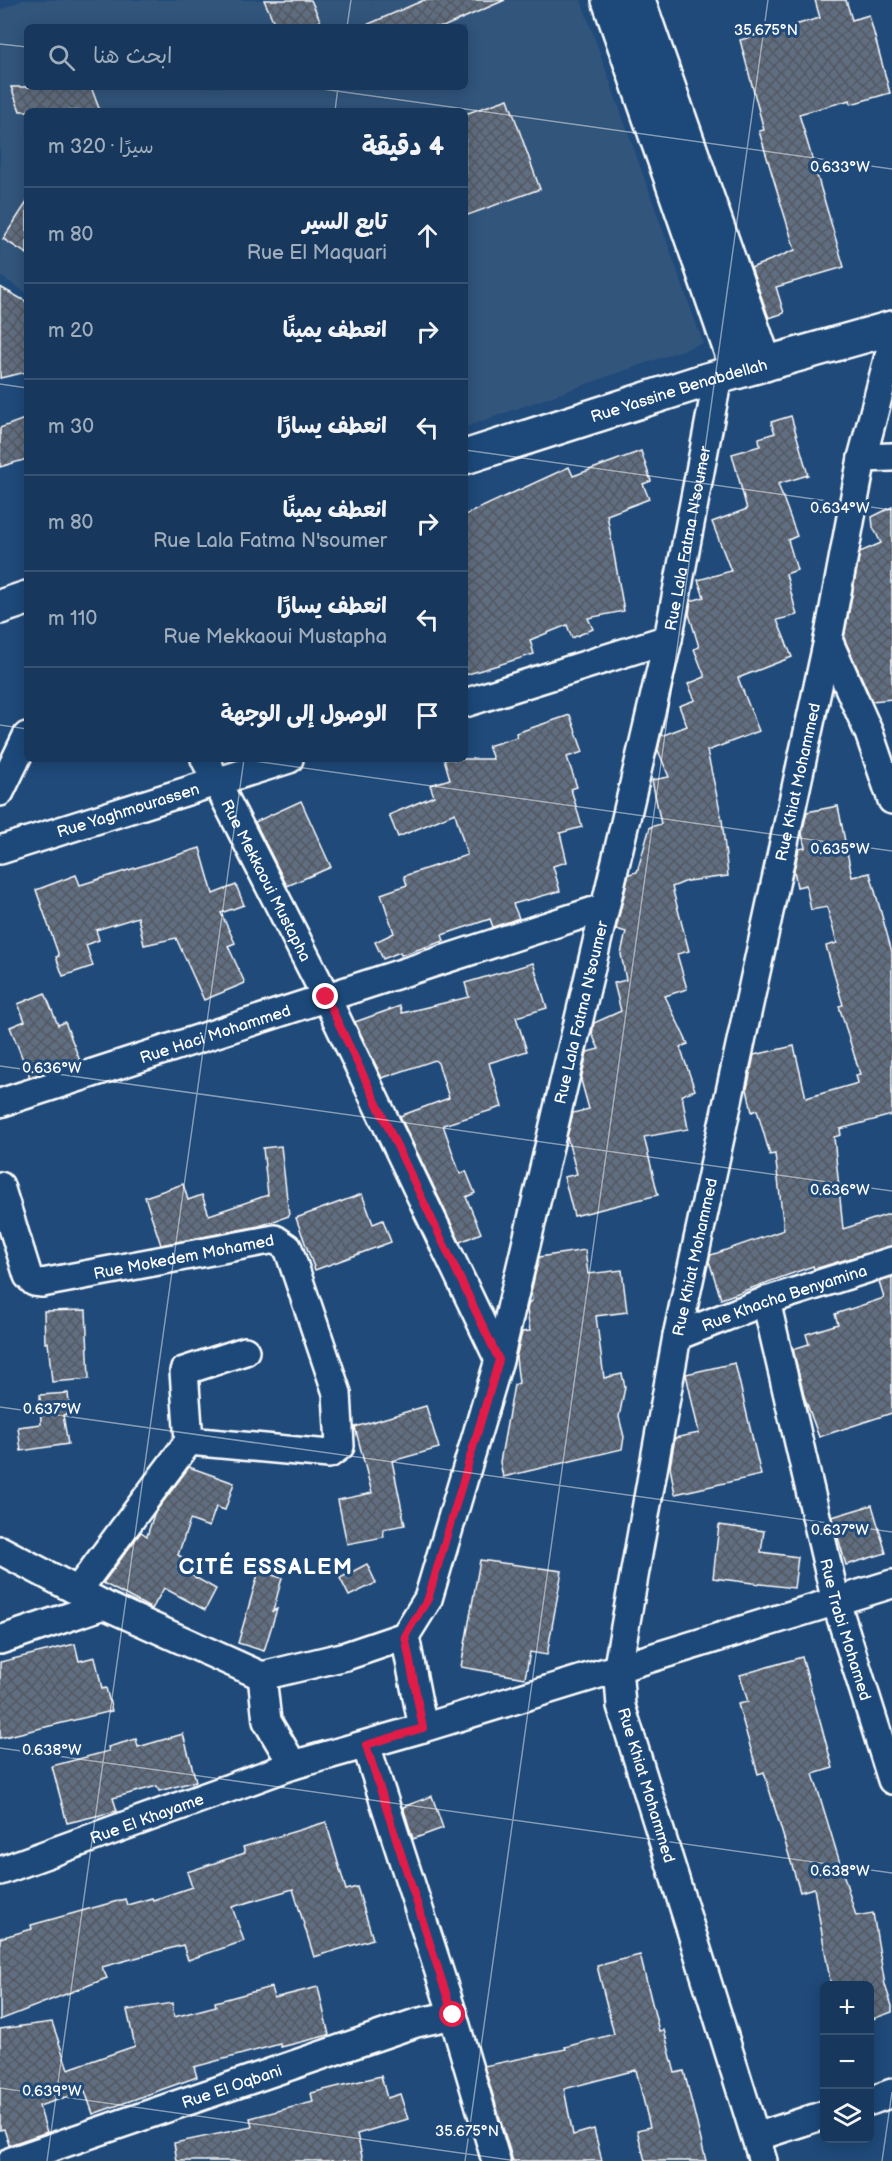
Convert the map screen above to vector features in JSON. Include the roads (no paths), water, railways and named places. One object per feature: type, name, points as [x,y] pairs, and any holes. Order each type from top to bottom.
[{"type":"street","points":[[609,0],[740,371]]},
{"type":"street","points":[[638,0],[740,371]]},
{"type":"street","name":"Rue Yassine Benabdellah","points":[[468,457],[740,371],[892,328]]},
{"type":"street","name":"Rue Khiat Mohammed","points":[[759,2149],[621,1706],[618,1666],[677,1336],[828,640],[862,458],[892,344]]},
{"type":"street","name":"Rue Lala Fatma N'soumer","points":[[405,1636],[428,1599],[499,1360],[603,908],[668,639],[740,371]]},
{"type":"street","points":[[862,458],[892,457]]},
{"type":"street","points":[[0,607],[24,599]]},
{"type":"street","points":[[468,703],[668,639]]},
{"type":"street","points":[[828,640],[869,732],[892,800]]},
{"type":"street","points":[[0,792],[24,742]]},
{"type":"street","name":"Rue Yaghmourassen","points":[[0,850],[210,771],[269,762]]},
{"type":"street","name":"Rue Mekkaoui Mustapha","points":[[210,771],[326,997],[499,1360]]},
{"type":"street","name":"Rue Haci Mohammed","points":[[0,1103],[603,908]]},
{"type":"street","name":"Rue Mokedem Mohamed","points":[[0,1186],[28,1276],[33,1282],[42,1283],[275,1239],[288,1248],[338,1392],[340,1446],[329,1454],[189,1441]]},
{"type":"street","name":"Rue Khacha Benyamina","points":[[677,1336],[765,1301],[892,1261]]},
{"type":"street","name":"Rue Trabi Mohamed","points":[[765,1301],[836,1602],[892,1780]]},
{"type":"street","points":[[78,1590],[189,1441],[184,1371],[245,1351]]},
{"type":"street","points":[[0,1550],[104,1605],[262,1676],[346,1656],[405,1636],[423,1728]]},
{"type":"street","name":"Rue El Khayame","points":[[0,1871],[293,1765],[423,1728],[618,1666],[892,1584]]},
{"type":"street","points":[[0,1640],[104,1605]]},
{"type":"street","points":[[262,1676],[267,1721],[293,1765]]},
{"type":"street","points":[[366,1745],[453,2015],[496,2161]]},
{"type":"street","name":"Rue El Oqbani","points":[[12,2161],[416,2023],[453,2015]]},
{"type":"street","points":[[874,2100],[892,2093]]},
{"type":"street","points":[[759,2149],[820,2118]]},
{"type":"district","name":"CITÉ ESSALEM","points":[[266,1566]]}]
